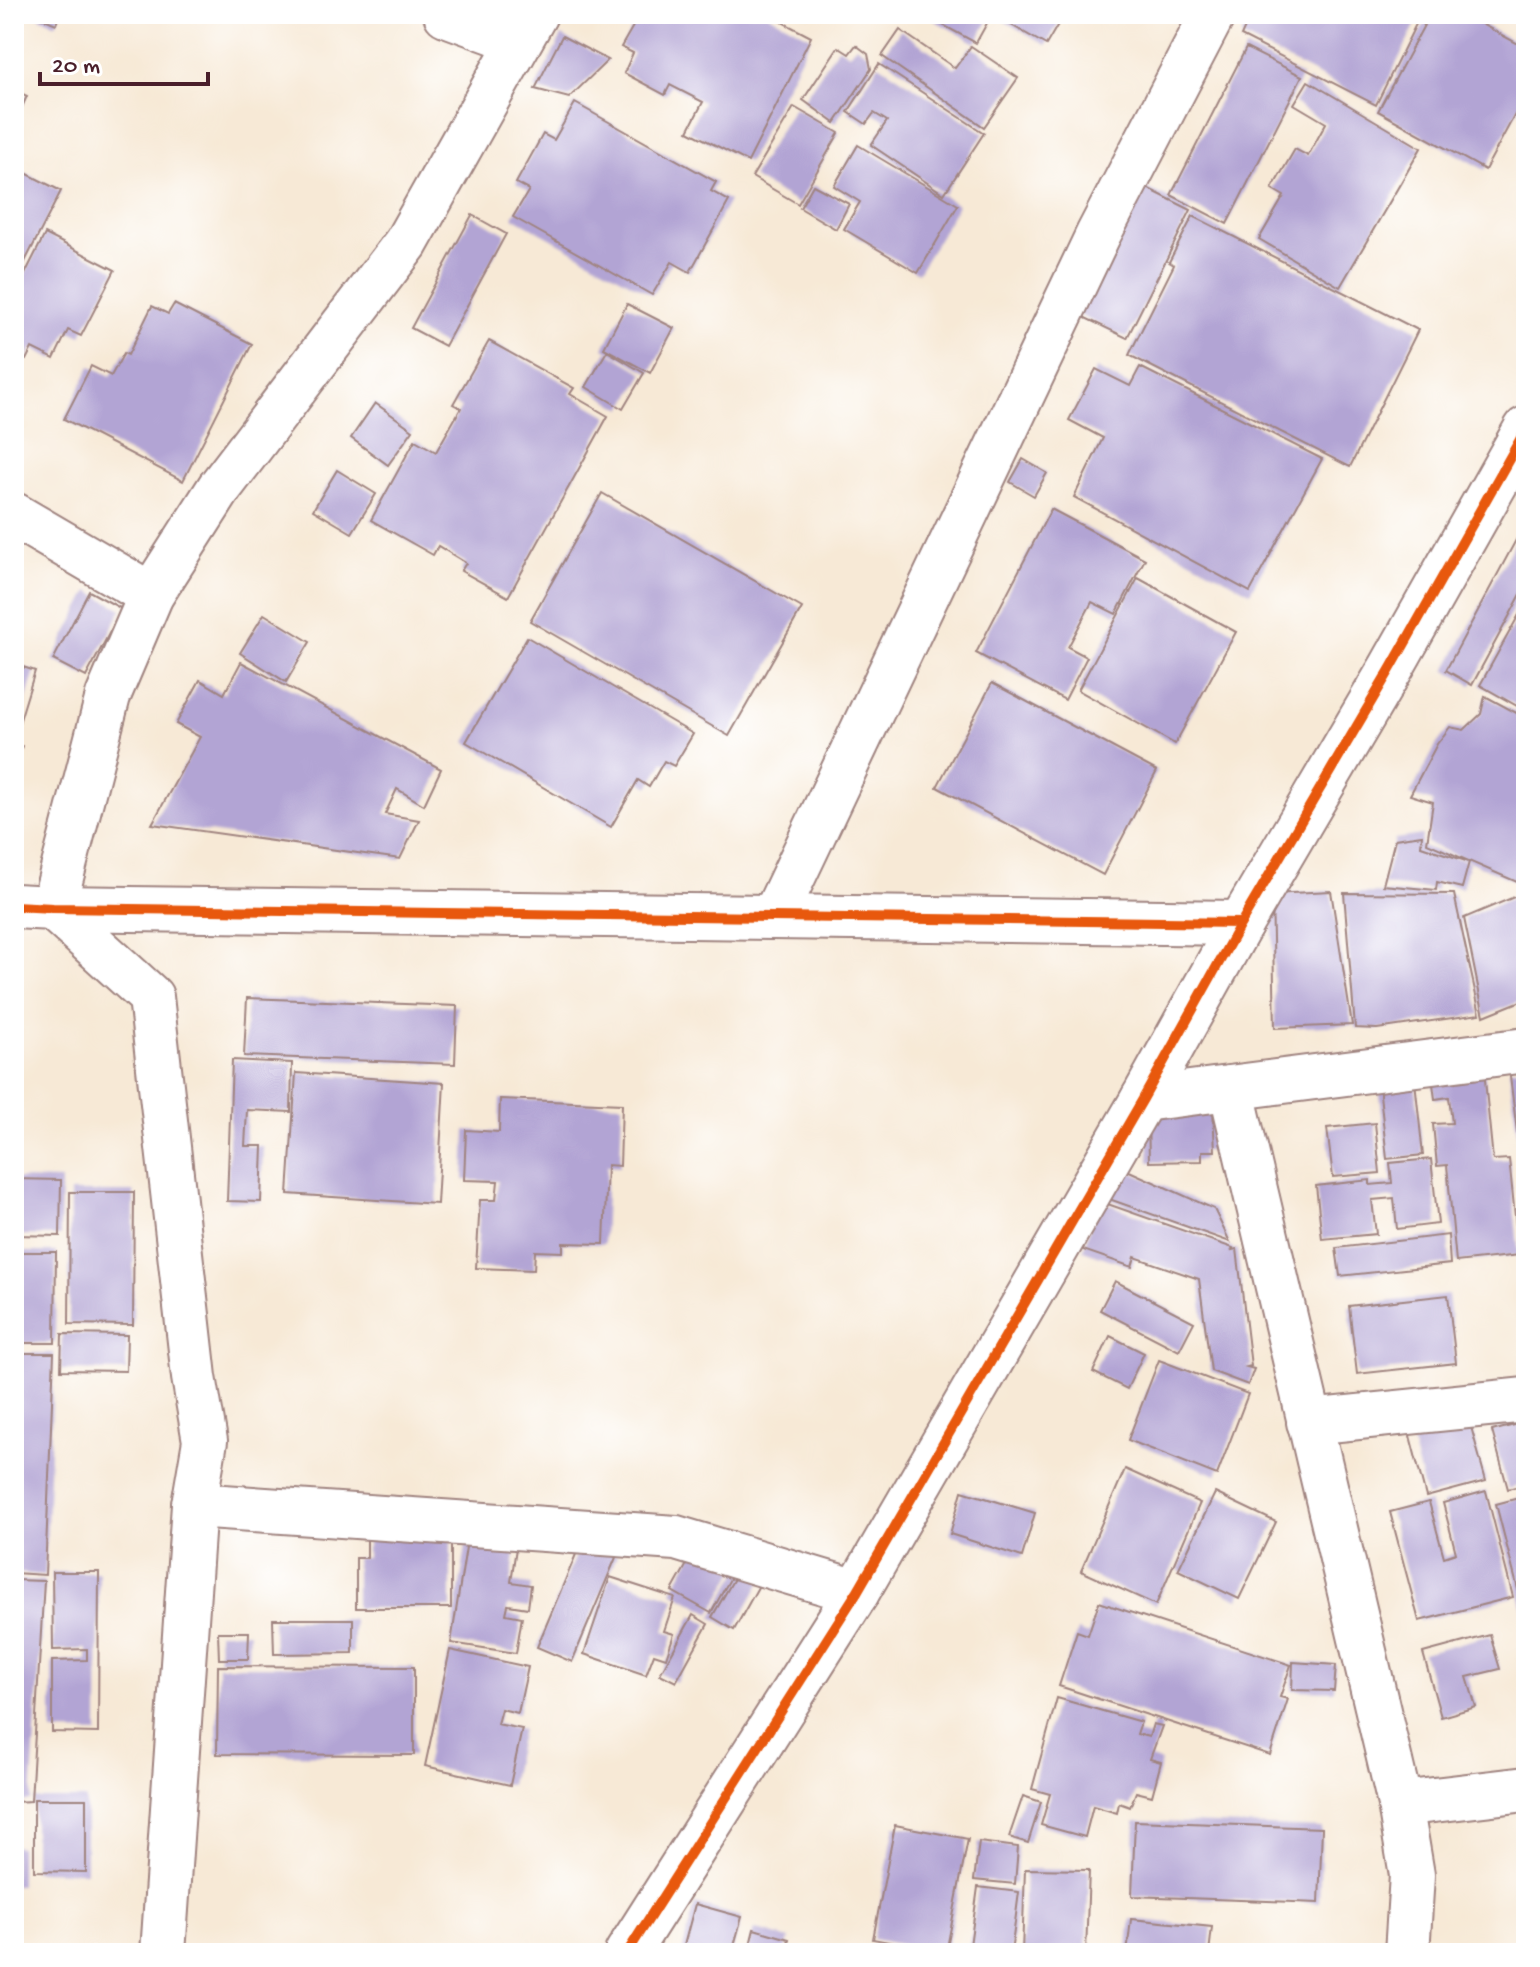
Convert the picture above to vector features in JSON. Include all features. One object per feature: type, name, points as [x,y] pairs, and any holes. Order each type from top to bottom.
[{"type":"street","points":[[34,907],[108,696],[151,595],[220,487],[406,243],[527,27],[446,14]]},
{"type":"street","points":[[774,917],[1098,235],[1213,14]]},
{"type":"street","points":[[627,1953],[857,1592],[1526,429]]},
{"type":"street","points":[[14,515],[151,595]]},
{"type":"street","points":[[34,907],[1241,923]]},
{"type":"street","points":[[34,907],[151,997],[194,1377],[205,1441],[194,1505],[163,1953]]},
{"type":"street","points":[[1143,1099],[1526,1050]]},
{"type":"street","points":[[1231,1088],[1400,1804],[1412,1875],[1407,1953]]},
{"type":"street","points":[[1309,1422],[1526,1400]]},
{"type":"street","points":[[194,1505],[676,1538],[857,1592]]},
{"type":"street","points":[[1400,1804],[1526,1789]]},
{"type":"building","points":[[33,14],[60,14],[56,24]]},
{"type":"building","points":[[640,14],[767,14],[811,37],[748,162],[688,131],[703,102],[670,85],[665,95],[624,73],[633,53],[621,47]]},
{"type":"building","points":[[932,14],[992,14],[976,43],[930,18]]},
{"type":"building","points":[[992,14],[1064,14],[1046,45]]},
{"type":"building","points":[[1251,14],[1421,14],[1376,105],[1241,36]]},
{"type":"building","points":[[1430,14],[1463,14],[1526,48],[1526,94],[1485,170],[1378,111]]},
{"type":"building","points":[[1492,14],[1508,14],[1499,22]]},
{"type":"building","points":[[900,30],[955,68],[971,46],[1018,78],[984,127],[882,56]]},
{"type":"building","points":[[562,36],[608,60],[569,98],[535,89]]},
{"type":"building","points":[[856,45],[868,54],[871,69],[835,123],[803,100],[838,47],[849,54]]},
{"type":"building","points":[[1246,48],[1302,76],[1227,224],[1171,195]]},
{"type":"building","points":[[879,64],[984,133],[944,194],[871,145],[887,121],[874,113],[866,124],[848,112]]},
{"type":"building","points":[[1308,81],[1421,148],[1340,287],[1259,239],[1284,196],[1272,189],[1295,149],[1308,156],[1326,123],[1294,104]]},
{"type":"building","points":[[14,90],[27,96],[14,125]]},
{"type":"building","points":[[575,103],[716,182],[711,191],[729,201],[690,272],[672,262],[652,295],[513,217],[529,190],[516,183],[543,134],[554,140]]},
{"type":"building","points":[[794,107],[839,133],[798,204],[752,177]]},
{"type":"building","points":[[858,145],[958,205],[918,273],[844,229],[860,202],[834,186]]},
{"type":"building","points":[[14,167],[61,191],[14,283]]},
{"type":"building","points":[[813,185],[849,204],[836,229],[800,208]]},
{"type":"building","points":[[1141,185],[1191,210],[1127,338],[1077,314]]},
{"type":"building","points":[[472,215],[506,234],[445,346],[411,328]]},
{"type":"building","points":[[1193,216],[1418,330],[1350,467],[1129,355],[1174,265],[1169,262]]},
{"type":"building","points":[[45,234],[115,270],[81,336],[68,330],[54,359],[32,348],[26,360],[14,354],[14,296]]},
{"type":"building","points":[[174,304],[252,344],[183,481],[64,419],[91,366],[111,376],[124,353],[128,355],[152,306],[168,314]]},
{"type":"building","points":[[627,304],[674,328],[650,373],[604,348]]},
{"type":"building","points":[[489,341],[574,388],[570,394],[608,416],[508,597],[461,571],[466,563],[438,546],[433,555],[371,520],[415,440],[436,452],[461,408],[453,404]]},
{"type":"building","points":[[607,351],[644,373],[623,409],[586,387]]},
{"type":"building","points":[[1140,367],[1322,459],[1250,592],[1074,497],[1103,438],[1069,420],[1096,369],[1130,386]]},
{"type":"building","points":[[375,403],[413,430],[388,465],[351,438]]},
{"type":"building","points":[[1023,459],[1047,473],[1034,496],[1010,482]]},
{"type":"building","points":[[337,470],[376,494],[352,533],[313,510]]},
{"type":"building","points":[[602,493],[802,608],[729,736],[530,621]]},
{"type":"building","points":[[1051,509],[1145,559],[1116,614],[1092,602],[1068,647],[1087,657],[1065,700],[976,653]]},
{"type":"building","points":[[1524,525],[1526,585],[1472,685],[1446,670]]},
{"type":"building","points":[[1138,578],[1236,632],[1175,744],[1078,690]]},
{"type":"building","points":[[89,591],[122,609],[86,677],[53,660]]},
{"type":"building","points":[[1526,602],[1526,711],[1480,685]]},
{"type":"building","points":[[264,614],[310,642],[286,682],[240,653]]},
{"type":"building","points":[[527,637],[693,734],[674,766],[664,761],[649,787],[638,780],[611,827],[466,742]]},
{"type":"building","points":[[241,662],[441,769],[424,805],[397,789],[385,814],[419,820],[400,859],[152,824],[200,737],[176,724],[200,680],[224,694]]},
{"type":"building","points":[[14,664],[35,671],[15,736],[14,736]]},
{"type":"building","points":[[992,683],[1157,771],[1103,875],[937,787]]},
{"type":"building","points":[[1485,696],[1526,718],[1524,885],[1427,843],[1433,802],[1410,795],[1437,744],[1450,727],[1464,730],[1481,714]]},
{"type":"building","points":[[14,743],[22,746],[15,768],[14,768]]},
{"type":"building","points":[[1422,835],[1421,846],[1469,862],[1462,888],[1437,882],[1436,890],[1383,885],[1395,839]]},
{"type":"building","points":[[1331,891],[1352,1025],[1275,1028],[1272,894]]},
{"type":"building","points":[[1526,892],[1526,999],[1484,1016],[1464,918]]},
{"type":"building","points":[[1344,893],[1454,894],[1480,1014],[1377,1029],[1355,1028]]},
{"type":"building","points":[[247,998],[457,1006],[455,1064],[244,1056]]},
{"type":"building","points":[[232,1060],[292,1063],[291,1112],[247,1110],[245,1146],[263,1146],[261,1202],[227,1201]]},
{"type":"building","points":[[1526,1067],[1526,1154],[1520,1155],[1509,1069]]},
{"type":"building","points":[[1484,1070],[1493,1160],[1509,1159],[1519,1255],[1456,1262],[1447,1165],[1437,1166],[1433,1124],[1452,1123],[1449,1097],[1435,1099],[1432,1076]]},
{"type":"building","points":[[296,1073],[444,1083],[437,1204],[288,1194]]},
{"type":"building","points":[[1415,1081],[1423,1155],[1387,1159],[1379,1085]]},
{"type":"building","points":[[500,1099],[622,1104],[620,1166],[607,1165],[604,1244],[563,1243],[563,1252],[535,1251],[534,1270],[476,1268],[480,1200],[496,1200],[498,1181],[464,1180],[466,1130],[499,1132]]},
{"type":"building","points":[[1213,1110],[1215,1151],[1202,1151],[1202,1161],[1149,1162],[1148,1111]]},
{"type":"building","points":[[1375,1123],[1380,1173],[1333,1177],[1327,1128]]},
{"type":"building","points":[[1431,1159],[1438,1224],[1397,1229],[1394,1198],[1372,1200],[1376,1234],[1322,1239],[1316,1186],[1370,1180],[1370,1185],[1392,1183],[1390,1163]]},
{"type":"building","points":[[1127,1170],[1214,1209],[1230,1242],[1109,1199]]},
{"type":"building","points":[[14,1179],[61,1180],[60,1236],[14,1235]]},
{"type":"building","points":[[1526,1190],[1526,1238],[1524,1238],[1519,1191]]},
{"type":"building","points":[[70,1192],[134,1192],[133,1325],[69,1324]]},
{"type":"building","points":[[1099,1201],[1232,1250],[1237,1249],[1251,1366],[1247,1367],[1254,1369],[1248,1385],[1211,1371],[1199,1279],[1135,1257],[1132,1267],[1083,1250]]},
{"type":"building","points":[[1448,1235],[1450,1264],[1340,1276],[1336,1248]]},
{"type":"building","points":[[14,1252],[56,1252],[55,1343],[14,1343]]},
{"type":"building","points":[[1115,1281],[1194,1322],[1179,1351],[1100,1310]]},
{"type":"building","points":[[1448,1295],[1456,1363],[1357,1374],[1349,1306]]},
{"type":"building","points":[[62,1334],[127,1335],[126,1371],[61,1370]]},
{"type":"building","points":[[1110,1336],[1144,1353],[1127,1389],[1093,1372]]},
{"type":"building","points":[[14,1353],[54,1353],[45,1575],[14,1573]]},
{"type":"building","points":[[1159,1360],[1248,1394],[1217,1475],[1128,1440]]},
{"type":"building","points":[[1468,1416],[1486,1481],[1426,1497],[1409,1432]]},
{"type":"building","points":[[1526,1422],[1526,1484],[1508,1489],[1492,1431]]},
{"type":"building","points":[[1125,1469],[1200,1503],[1156,1605],[1081,1571]]},
{"type":"building","points":[[962,1491],[1035,1513],[1022,1557],[950,1534]]},
{"type":"building","points":[[1486,1491],[1513,1597],[1419,1621],[1390,1512],[1429,1502],[1444,1557],[1456,1553],[1443,1503]]},
{"type":"building","points":[[1215,1493],[1276,1522],[1239,1599],[1178,1570]]},
{"type":"building","points":[[1526,1496],[1526,1608],[1523,1609],[1496,1504]]},
{"type":"building","points":[[367,1532],[451,1532],[451,1608],[356,1608],[356,1558],[367,1558]]},
{"type":"building","points":[[468,1534],[517,1541],[511,1582],[531,1585],[528,1608],[508,1605],[506,1614],[522,1617],[516,1653],[451,1643]]},
{"type":"building","points":[[582,1540],[617,1555],[572,1662],[537,1647]]},
{"type":"building","points":[[696,1548],[735,1570],[711,1613],[672,1591]]},
{"type":"building","points":[[740,1568],[762,1580],[734,1630],[712,1617]]},
{"type":"building","points":[[52,1572],[99,1572],[98,1733],[52,1732],[52,1661],[87,1660],[87,1649],[53,1650]]},
{"type":"building","points":[[610,1577],[675,1598],[664,1631],[674,1634],[666,1658],[654,1654],[646,1675],[584,1654]]},
{"type":"building","points":[[14,1580],[44,1581],[31,1801],[14,1802]]},
{"type":"building","points":[[1099,1602],[1291,1665],[1280,1697],[1288,1699],[1270,1755],[1059,1686],[1077,1631],[1088,1635]]},
{"type":"building","points":[[693,1615],[708,1624],[676,1682],[660,1674]]},
{"type":"building","points":[[273,1619],[353,1619],[353,1653],[274,1654]]},
{"type":"building","points":[[218,1632],[249,1632],[248,1659],[219,1659]]},
{"type":"building","points":[[1490,1635],[1500,1669],[1467,1677],[1476,1707],[1441,1717],[1423,1653]]},
{"type":"building","points":[[450,1650],[528,1667],[518,1713],[501,1709],[497,1724],[522,1729],[510,1785],[425,1766]]},
{"type":"building","points":[[1293,1662],[1336,1665],[1334,1691],[1292,1690]]},
{"type":"building","points":[[218,1666],[414,1667],[414,1755],[217,1754]]},
{"type":"building","points":[[1057,1698],[1141,1722],[1137,1734],[1149,1737],[1153,1724],[1162,1726],[1150,1759],[1161,1762],[1152,1796],[1136,1792],[1130,1807],[1119,1803],[1117,1813],[1093,1806],[1085,1837],[1041,1825],[1050,1794],[1032,1789]]},
{"type":"building","points":[[1023,1796],[1041,1802],[1028,1843],[1009,1837]]},
{"type":"building","points":[[34,1799],[86,1799],[86,1872],[34,1871]]},
{"type":"building","points":[[1135,1821],[1322,1828],[1319,1903],[1132,1896]]},
{"type":"building","points":[[895,1825],[968,1839],[946,1953],[873,1939]]},
{"type":"building","points":[[979,1842],[1018,1847],[1015,1884],[974,1880]]},
{"type":"building","points":[[14,1846],[20,1847],[20,1885],[14,1885]]},
{"type":"building","points":[[1523,1855],[1526,1855],[1526,1953],[1520,1953]]},
{"type":"building","points":[[1025,1869],[1089,1870],[1086,1953],[1022,1953]]},
{"type":"building","points":[[978,1887],[1019,1892],[1011,1953],[969,1953]]},
{"type":"building","points":[[695,1904],[742,1917],[732,1953],[682,1953]]},
{"type":"building","points":[[1131,1919],[1212,1927],[1209,1953],[1127,1953]]},
{"type":"building","points":[[754,1929],[789,1939],[785,1953],[748,1953]]},
{"type":"cycle path","points":[[627,1953],[857,1592],[1526,429]]},
{"type":"cycle path","points":[[14,906],[1241,923]]}]
